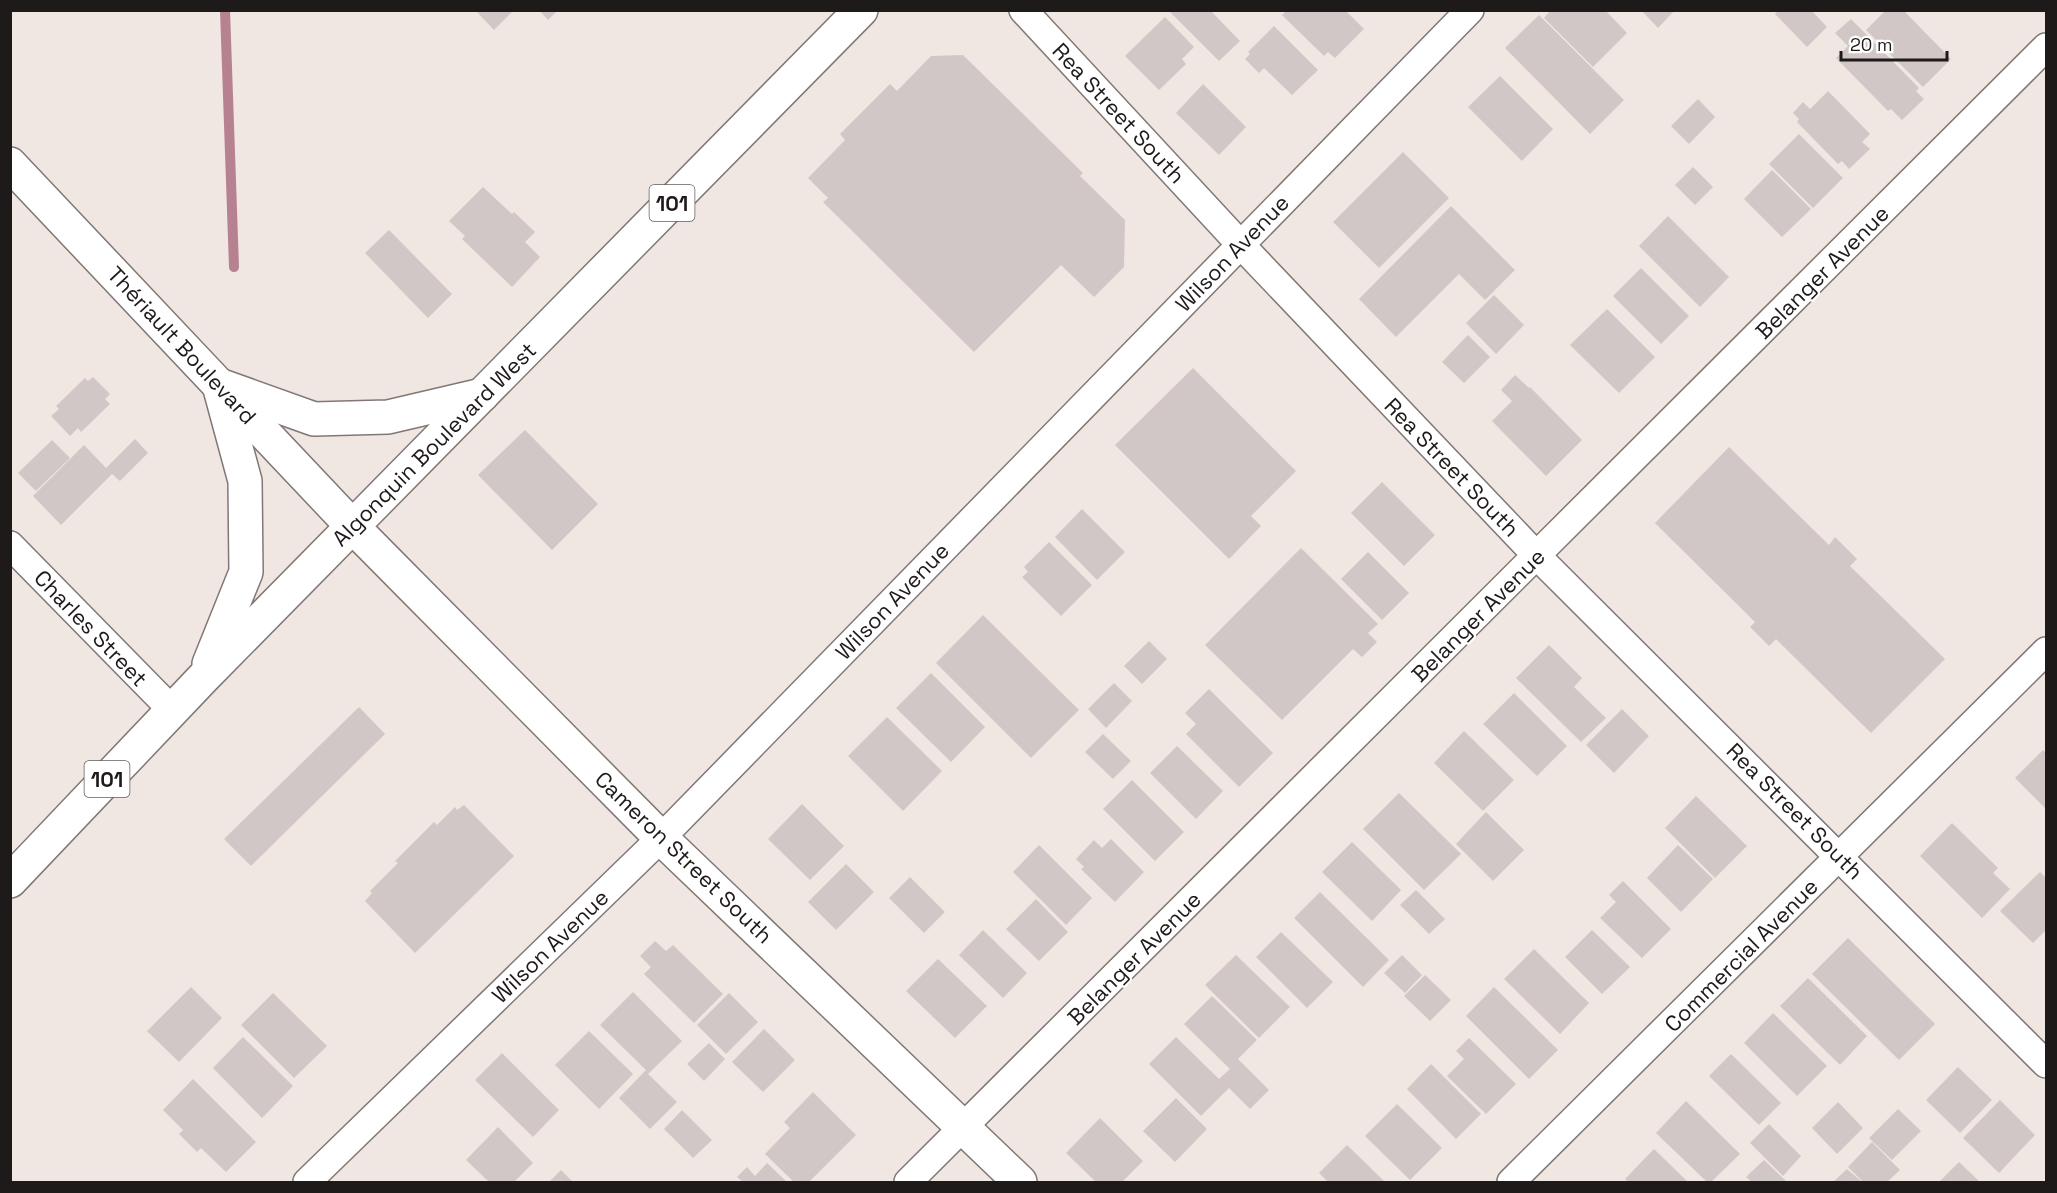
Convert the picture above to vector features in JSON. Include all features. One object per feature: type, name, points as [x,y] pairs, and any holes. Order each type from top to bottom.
[{"type":"main road","name":"Algonquin Boulevard West","points":[[10,881],[204,677],[861,10]]},
{"type":"main road","name":"Thériault Boulevard","points":[[10,164],[352,527]]},
{"type":"main road","points":[[219,385],[314,419],[388,417],[482,395]]},
{"type":"main road","points":[[204,677],[246,572],[245,481],[219,385]]},
{"type":"main road","name":"Cameron Street South","points":[[352,527],[661,838],[1020,1182]]},
{"type":"street","name":"Rea Street South","points":[[1023,10],[1240,244],[1537,556],[2046,1064]]},
{"type":"street","name":"Wilson Avenue","points":[[307,1182],[661,838],[1470,10]]},
{"type":"street","name":"Belanger Avenue","points":[[908,1182],[2046,47]]},
{"type":"street","name":"Charles Street","points":[[10,545],[172,710]]},
{"type":"street","name":"Commercial Avenue","points":[[1511,1182],[2046,651]]},
{"type":"building","points":[[475,10],[514,10],[494,30]]},
{"type":"building","points":[[539,10],[558,10],[548,20]]},
{"type":"building","points":[[1171,10],[1210,10],[1240,41],[1219,61],[1170,12]]},
{"type":"building","points":[[1287,10],[1345,10],[1364,29],[1335,58],[1328,52],[1324,56],[1282,15]]},
{"type":"building","points":[[1551,10],[1605,10],[1627,33],[1593,67],[1544,18]]},
{"type":"building","points":[[1641,10],[1675,10],[1658,28]]},
{"type":"building","points":[[1778,10],[1811,10],[1827,27],[1807,47],[1775,14]]},
{"type":"building","points":[[1886,10],[1903,10],[1951,59],[1923,87],[1866,30]]},
{"type":"building","points":[[1539,15],[1624,100],[1590,134],[1505,48]]},
{"type":"building","points":[[1165,17],[1194,47],[1182,59],[1186,64],[1159,90],[1125,56]]},
{"type":"building","points":[[1851,19],[1919,88],[1916,91],[1924,99],[1902,120],[1891,109],[1888,111],[1836,58],[1848,46],[1835,33]]},
{"type":"building","points":[[1274,26],[1318,70],[1292,95],[1264,68],[1259,73],[1245,59],[1250,54],[1248,52]]},
{"type":"building","points":[[963,55],[1083,173],[1080,176],[1125,220],[1124,267],[1094,297],[1061,265],[974,352],[823,202],[828,198],[808,178],[845,140],[840,134],[890,84],[897,91],[931,56]]},
{"type":"building","points":[[1500,76],[1553,129],[1522,161],[1468,107]]},
{"type":"building","points":[[1203,84],[1246,127],[1219,155],[1176,113]]},
{"type":"building","points":[[1828,91],[1870,134],[1862,142],[1870,149],[1849,169],[1842,161],[1838,164],[1797,122],[1799,119],[1793,113],[1803,102],[1810,109]]},
{"type":"building","points":[[1698,99],[1715,117],[1689,144],[1671,126]]},
{"type":"building","points":[[1799,134],[1843,178],[1813,208],[1769,164]]},
{"type":"building","points":[[1403,152],[1449,198],[1379,268],[1333,222]]},
{"type":"building","points":[[1693,167],[1713,187],[1695,205],[1675,185]]},
{"type":"building","points":[[1772,170],[1811,209],[1782,237],[1744,199]]},
{"type":"building","points":[[483,187],[535,232],[525,242],[540,257],[512,287],[462,239],[465,236],[449,221]]},
{"type":"building","points":[[1451,206],[1515,270],[1485,300],[1459,274],[1396,337],[1359,299]]},
{"type":"building","points":[[1668,216],[1729,277],[1700,307],[1639,246]]},
{"type":"building","points":[[389,230],[452,294],[428,318],[365,253]]},
{"type":"building","points":[[1641,268],[1689,316],[1661,344],[1613,296]]},
{"type":"building","points":[[1494,295],[1524,325],[1496,354],[1466,323]]},
{"type":"building","points":[[1607,309],[1655,357],[1619,393],[1570,345]]},
{"type":"building","points":[[1468,335],[1490,357],[1464,383],[1442,362]]},
{"type":"building","points":[[1193,368],[1296,471],[1251,516],[1261,526],[1229,559],[1115,445]]},
{"type":"building","points":[[1515,375],[1530,387],[1582,440],[1546,476],[1492,421],[1512,401],[1501,390]]},
{"type":"building","points":[[93,377],[110,394],[105,399],[110,404],[81,432],[78,428],[70,436],[51,416],[59,409],[56,406],[85,378],[88,381]]},
{"type":"building","points":[[525,430],[598,504],[552,550],[478,475]]},
{"type":"building","points":[[135,439],[148,453],[120,481],[112,474],[61,525],[33,496],[84,445],[106,468]]},
{"type":"building","points":[[52,440],[70,458],[36,491],[18,473]]},
{"type":"building","points":[[1729,447],[1829,545],[1835,537],[1857,559],[1850,566],[1945,659],[1871,733],[1776,639],[1769,646],[1750,627],[1755,622],[1655,523]]},
{"type":"building","points":[[1382,482],[1435,535],[1404,566],[1351,513]]},
{"type":"building","points":[[1082,509],[1125,552],[1097,580],[1055,537]]},
{"type":"building","points":[[1049,542],[1092,585],[1061,616],[1022,577],[1028,572],[1024,567]]},
{"type":"building","points":[[1301,548],[1378,624],[1368,633],[1377,642],[1362,657],[1353,649],[1282,720],[1205,645]]},
{"type":"building","points":[[1368,552],[1409,593],[1382,620],[1341,579]]},
{"type":"building","points":[[983,615],[1079,710],[1031,758],[936,663]]},
{"type":"building","points":[[1149,641],[1167,659],[1142,684],[1124,666]]},
{"type":"building","points":[[1549,645],[1582,678],[1574,687],[1606,718],[1581,742],[1516,678]]},
{"type":"building","points":[[931,673],[985,727],[951,762],[896,708]]},
{"type":"building","points":[[1114,683],[1132,701],[1106,728],[1088,709]]},
{"type":"building","points":[[1209,689],[1273,753],[1239,787],[1186,734],[1196,724],[1185,713]]},
{"type":"building","points":[[1514,693],[1567,746],[1537,776],[1483,724]]},
{"type":"building","points":[[359,707],[385,734],[251,866],[224,839]]},
{"type":"building","points":[[1622,709],[1649,736],[1614,773],[1586,745]]},
{"type":"building","points":[[887,717],[942,771],[903,811],[848,756]]},
{"type":"building","points":[[1464,731],[1514,780],[1483,811],[1434,763]]},
{"type":"building","points":[[1103,734],[1131,761],[1113,779],[1085,752]]},
{"type":"building","points":[[1177,746],[1223,791],[1196,819],[1150,773]]},
{"type":"building","points":[[2043,750],[2046,753],[2046,809],[2015,778]]},
{"type":"building","points":[[1132,780],[1184,832],[1155,861],[1103,809]]},
{"type":"building","points":[[1399,793],[1461,854],[1424,890],[1363,829]]},
{"type":"building","points":[[1696,796],[1747,846],[1715,878],[1665,828]]},
{"type":"building","points":[[802,804],[844,846],[810,880],[768,839]]},
{"type":"building","points":[[464,805],[514,856],[415,953],[365,901],[372,893],[370,891],[398,863],[395,861],[434,822],[437,825],[455,807],[457,810]]},
{"type":"building","points":[[1486,812],[1524,850],[1493,881],[1456,844]]},
{"type":"building","points":[[1952,823],[1998,868],[1993,873],[2010,889],[1982,918],[1920,856]]},
{"type":"building","points":[[1111,839],[1144,872],[1115,902],[1081,869],[1084,867],[1076,859],[1094,840],[1102,848]]},
{"type":"building","points":[[1352,842],[1401,890],[1372,921],[1322,872]]},
{"type":"building","points":[[1039,845],[1092,898],[1066,925],[1013,872]]},
{"type":"building","points":[[1678,845],[1713,879],[1681,912],[1647,878]]},
{"type":"building","points":[[846,864],[874,892],[836,930],[808,902]]},
{"type":"building","points":[[2040,872],[2046,878],[2046,930],[2033,943],[2000,911]]},
{"type":"building","points":[[910,877],[945,912],[924,933],[889,898]]},
{"type":"building","points":[[1623,881],[1671,929],[1642,958],[1600,918],[1616,902],[1609,895]]},
{"type":"building","points":[[1416,890],[1445,919],[1429,934],[1400,905]]},
{"type":"building","points":[[1320,892],[1389,960],[1363,987],[1294,918]]},
{"type":"building","points":[[1036,899],[1068,932],[1039,961],[1006,929]]},
{"type":"building","points":[[983,930],[1027,973],[1003,998],[959,955]]},
{"type":"building","points":[[1592,930],[1630,967],[1602,994],[1565,957]]},
{"type":"building","points":[[1281,932],[1333,982],[1307,1008],[1256,957]]},
{"type":"building","points":[[1848,938],[1935,1024],[1899,1060],[1812,974]]},
{"type":"building","points":[[655,941],[666,951],[673,945],[723,994],[694,1023],[644,974],[651,967],[640,956]]},
{"type":"building","points":[[1534,949],[1589,1003],[1560,1034],[1504,979]]},
{"type":"building","points":[[1236,955],[1290,1007],[1259,1038],[1205,985]]},
{"type":"building","points":[[1402,955],[1422,975],[1405,993],[1384,973]]},
{"type":"building","points":[[938,959],[987,1006],[955,1038],[906,991]]},
{"type":"building","points":[[1425,975],[1451,1000],[1430,1021],[1404,996]]},
{"type":"building","points":[[1808,978],[1867,1036],[1840,1065],[1780,1006]]},
{"type":"building","points":[[191,987],[222,1018],[179,1062],[147,1031]]},
{"type":"building","points":[[1494,987],[1558,1050],[1529,1079],[1466,1016]]},
{"type":"building","points":[[633,992],[682,1041],[648,1074],[677,1102],[650,1129],[619,1098],[646,1070],[600,1025]]},
{"type":"building","points":[[273,993],[327,1046],[294,1078],[241,1025]]},
{"type":"building","points":[[729,993],[758,1022],[726,1054],[697,1025]]},
{"type":"building","points":[[1212,996],[1257,1040],[1238,1059],[1269,1090],[1250,1109],[1229,1088],[1201,1116],[1149,1064],[1176,1037],[1219,1079],[1230,1069],[1184,1024]]},
{"type":"building","points":[[1773,1013],[1827,1066],[1797,1096],[1744,1043]]},
{"type":"building","points":[[764,1029],[795,1060],[763,1092],[732,1062]]},
{"type":"building","points":[[589,1031],[633,1074],[599,1109],[555,1065]]},
{"type":"building","points":[[243,1037],[293,1086],[262,1118],[213,1068]]},
{"type":"building","points":[[1469,1038],[1516,1084],[1486,1114],[1447,1076],[1464,1059],[1456,1051]]},
{"type":"building","points":[[709,1043],[725,1059],[704,1081],[687,1064]]},
{"type":"building","points":[[502,1053],[559,1110],[533,1137],[475,1080]]},
{"type":"building","points":[[1731,1054],[1781,1103],[1759,1125],[1709,1076]]},
{"type":"building","points":[[1431,1064],[1481,1114],[1456,1139],[1407,1089]]},
{"type":"building","points":[[1958,1067],[1992,1100],[1960,1133],[1926,1100]]},
{"type":"building","points":[[193,1079],[256,1142],[226,1172],[201,1148],[197,1152],[179,1134],[183,1130],[163,1110]]},
{"type":"building","points":[[813,1092],[856,1135],[809,1182],[794,1182],[765,1154],[790,1128],[784,1122]]},
{"type":"building","points":[[1176,1098],[1207,1129],[1175,1162],[1143,1131]]},
{"type":"building","points":[[2000,1100],[2035,1135],[1999,1173],[1963,1138]]},
{"type":"building","points":[[1686,1101],[1740,1154],[1711,1182],[1707,1182],[1656,1133]]},
{"type":"building","points":[[1838,1102],[1863,1128],[1837,1154],[1812,1128]]},
{"type":"building","points":[[1397,1104],[1442,1148],[1410,1180],[1365,1136]]},
{"type":"building","points":[[1898,1109],[1921,1131],[1892,1160],[1869,1138]]},
{"type":"building","points":[[682,1110],[712,1140],[693,1158],[664,1129]]},
{"type":"building","points":[[1100,1118],[1143,1161],[1122,1182],[1096,1182],[1066,1153]]},
{"type":"building","points":[[1769,1124],[1801,1156],[1783,1176],[1750,1143]]},
{"type":"building","points":[[498,1127],[533,1163],[514,1182],[489,1182],[466,1160]]},
{"type":"building","points":[[1872,1142],[1900,1170],[1887,1182],[1863,1182],[1848,1167]]},
{"type":"building","points":[[1347,1145],[1385,1182],[1328,1182],[1319,1173]]},
{"type":"building","points":[[1654,1149],[1688,1182],[1629,1182],[1625,1179]]},
{"type":"building","points":[[1764,1160],[1787,1182],[1752,1182],[1746,1177]]},
{"type":"building","points":[[1959,1162],[1980,1182],[1939,1182]]},
{"type":"building","points":[[767,1163],[787,1182],[743,1182],[737,1177],[747,1167],[755,1176]]},
{"type":"building","points":[[1847,1169],[1862,1182],[1833,1182]]},
{"type":"building","points":[[561,1170],[573,1182],[549,1182]]},
{"type":"waterway","points":[[225,10],[234,267]]}]
